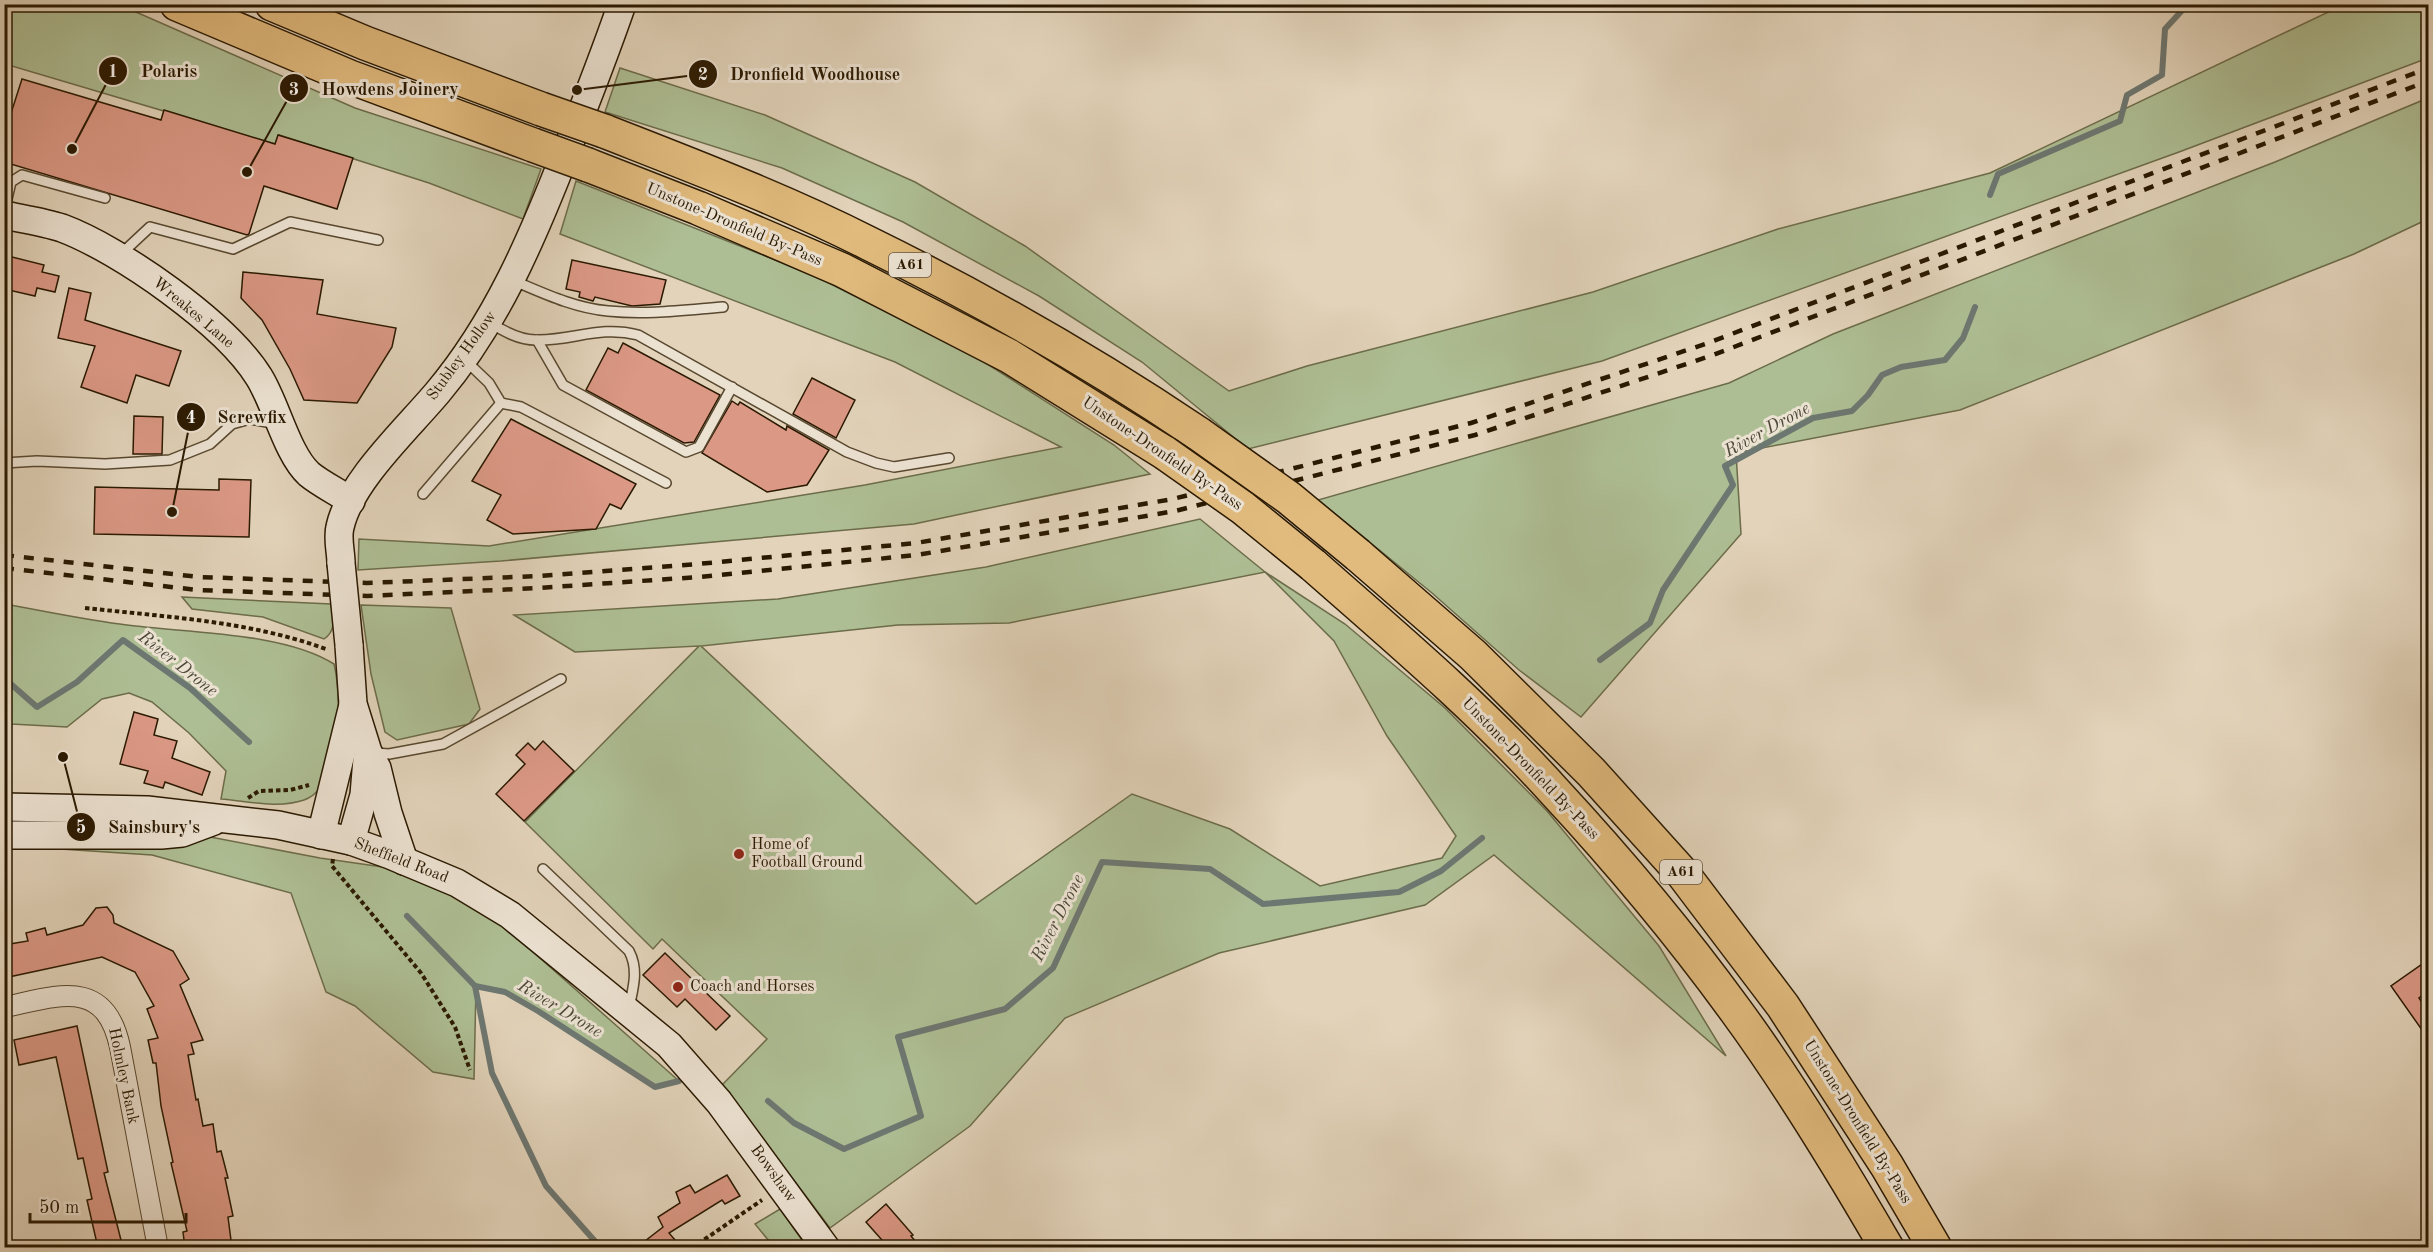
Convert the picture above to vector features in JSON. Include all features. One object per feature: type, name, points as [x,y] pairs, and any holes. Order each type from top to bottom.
[{"type":"highway","name":"Unstone-Dronfield By-Pass","points":[[177,4],[350,77],[698,208],[843,270],[1009,357],[1165,453],[1243,508],[1313,565],[1441,677],[1553,789],[1637,883],[1736,1011],[1826,1143],[1887,1248]]},
{"type":"highway","name":"Unstone-Dronfield By-Pass","points":[[272,4],[365,43],[739,184],[868,242],[1075,354],[1199,434],[1289,498],[1473,655],[1591,772],[1683,874],[1783,1006],[1887,1166],[1935,1248]]},
{"type":"main road","name":"Stubley Hollow","points":[[404,861],[388,813],[377,768],[368,752],[353,704],[339,528],[351,501],[375,464],[439,391],[464,358],[512,279],[558,174],[622,4]]},
{"type":"main road","name":"Wreakes Lane","points":[[4,214],[62,228],[118,256],[164,286],[228,338],[259,377],[298,458],[309,473],[351,501]]},
{"type":"main road","name":"Stubley Hollow","points":[[336,838],[344,750],[353,704]]},
{"type":"main road","name":"Stubley Hollow","points":[[336,838],[363,795],[368,752]]},
{"type":"main road","name":"Sheffield Road","points":[[4,807],[147,810],[217,820],[278,825],[336,838],[404,861],[457,883],[510,915],[669,1045],[719,1102]]},
{"type":"main road","points":[[4,834],[162,836],[182,833],[217,820]]},
{"type":"main road","name":"Bowshaw","points":[[719,1102],[826,1248]]},
{"type":"street","name":"Holmley Bank","points":[[4,1007],[56,997],[82,997],[97,1003],[116,1028],[158,1248]]},
{"type":"lane","points":[[4,214],[11,182],[22,175],[105,198]]},
{"type":"lane","points":[[118,256],[150,227],[233,249],[290,222],[378,240]]},
{"type":"lane","points":[[512,279],[558,300],[606,311],[649,313],[723,307]]},
{"type":"lane","points":[[488,321],[502,331],[521,338],[537,340],[619,330],[638,335],[847,452],[894,467],[949,458]]},
{"type":"lane","points":[[537,340],[563,385],[686,452],[699,447],[732,387]]},
{"type":"lane","points":[[464,358],[489,383],[501,403],[521,407],[666,483]]},
{"type":"lane","points":[[423,494],[501,403]]},
{"type":"lane","points":[[4,463],[37,461],[105,464],[170,460],[210,444],[232,424],[250,419],[282,425]]},
{"type":"lane","points":[[368,752],[389,754],[443,744],[561,679]]},
{"type":"lane","points":[[543,869],[629,951],[634,962],[635,979],[628,1010]]},
{"type":"path","points":[[85,608],[221,623],[284,635],[350,652]]},
{"type":"path","points":[[217,820],[259,791],[290,790],[311,784]]},
{"type":"path","points":[[336,838],[332,866],[367,905],[421,973],[455,1027],[470,1070]]},
{"type":"path","points":[[692,1248],[782,1186]]},
{"type":"green space","points":[[4,5],[120,5],[355,108],[541,169],[523,219],[429,183],[279,135],[275,144],[5,64]]},
{"type":"green space","points":[[2343,5],[2428,5],[2428,58],[2179,152],[1602,361],[1248,449],[1142,362],[1039,296],[903,222],[782,168],[605,112],[620,68],[765,115],[915,182],[1025,246],[1229,391],[1307,366],[1593,292],[1778,229],[1990,173]]},
{"type":"green space","points":[[2428,98],[2428,219],[2354,254],[1960,410],[1736,453],[1741,534],[1581,717],[1519,670],[1432,593],[1318,500],[1729,383],[1833,334],[2275,162]]},
{"type":"green space","points":[[576,181],[813,275],[981,360],[1114,445],[1150,474],[914,524],[501,561],[358,570],[359,539],[489,546],[865,485],[1061,447],[895,362],[560,234]]},
{"type":"green space","points":[[1200,519],[1265,572],[1345,624],[1445,708],[1547,811],[1659,946],[1726,1056],[1494,855],[1425,905],[1219,953],[1065,1018],[970,1126],[830,1228],[722,1085],[767,1039],[662,939],[653,949],[525,822],[699,646],[575,652],[514,615],[778,599],[986,567]],"holes":[[[1265,572],[1334,641],[1387,736],[1456,836],[1442,858],[1320,886],[1230,829],[1132,794],[976,904],[701,646],[898,625],[1009,623]]]},
{"type":"green space","points":[[182,597],[331,604],[332,628],[324,639],[263,617],[192,609]]},
{"type":"green space","points":[[4,604],[112,623],[262,640],[313,653],[334,664],[337,678],[338,718],[332,760],[326,778],[317,792],[294,803],[262,804],[221,799],[226,771],[189,733],[152,702],[129,693],[102,699],[67,727],[5,722]]},
{"type":"green space","points":[[361,605],[451,608],[480,709],[469,724],[397,740],[385,732],[371,674]]},
{"type":"green space","points":[[205,836],[320,858],[397,869],[439,886],[505,927],[679,1081],[655,1087],[505,992],[476,986],[474,1079],[433,1072],[355,1006],[326,992],[291,893],[152,855],[60,849]]},
{"type":"green space","points":[[780,1209],[807,1247],[774,1247],[755,1224]]},
{"type":"building","points":[[22,79],[161,120],[164,110],[275,144],[278,135],[353,158],[337,209],[264,186],[247,235],[4,162],[4,135]]},
{"type":"building","points":[[4,255],[44,265],[42,272],[59,276],[55,292],[37,288],[35,296],[4,289]]},
{"type":"building","points":[[572,260],[666,280],[660,304],[632,306],[595,297],[593,301],[579,297],[580,292],[566,289]]},
{"type":"building","points":[[243,272],[323,280],[317,314],[396,328],[392,347],[357,403],[304,400],[290,369],[262,320],[241,298]]},
{"type":"building","points":[[69,288],[91,293],[85,320],[181,351],[169,386],[136,375],[127,403],[81,387],[95,346],[58,338]]},
{"type":"building","points":[[623,343],[720,395],[694,442],[684,443],[586,390],[608,348],[618,353]]},
{"type":"building","points":[[812,378],[855,400],[836,438],[793,414]]},
{"type":"building","points":[[732,401],[738,405],[740,402],[786,430],[787,426],[829,450],[807,485],[767,492],[702,453]]},
{"type":"building","points":[[134,416],[163,417],[162,454],[133,454]]},
{"type":"building","points":[[511,419],[636,484],[621,509],[610,504],[596,529],[513,534],[487,520],[501,495],[472,481]]},
{"type":"building","points":[[219,479],[251,480],[249,537],[94,534],[95,487],[219,490]]},
{"type":"building","points":[[134,712],[158,719],[154,735],[177,741],[172,758],[210,772],[202,795],[165,782],[163,788],[144,783],[148,771],[120,764]]},
{"type":"building","points":[[543,741],[574,771],[524,821],[496,794],[525,764],[516,755],[528,743],[535,750]]},
{"type":"building","points":[[107,907],[113,915],[114,923],[173,951],[189,979],[180,985],[203,1040],[191,1043],[194,1054],[188,1055],[203,1126],[213,1124],[217,1152],[221,1151],[228,1178],[225,1178],[233,1216],[228,1217],[232,1248],[185,1248],[183,1232],[187,1231],[171,1163],[173,1162],[161,1106],[156,1063],[153,1063],[148,1040],[158,1038],[147,1009],[154,1006],[135,972],[102,957],[4,978],[4,945],[28,941],[26,933],[45,928],[47,935],[83,925],[96,908]]},
{"type":"building","name":"Coach and Horses","points":[[665,953],[730,1016],[716,1030],[685,999],[677,1007],[643,975]]},
{"type":"building","points":[[2428,960],[2428,991],[2419,998],[2428,1012],[2427,1037],[2391,986]]},
{"type":"building","points":[[77,1026],[108,1172],[104,1173],[123,1248],[98,1248],[87,1200],[92,1199],[83,1158],[78,1159],[56,1057],[19,1065],[14,1040]]},
{"type":"building","points":[[727,1175],[740,1196],[725,1204],[722,1200],[669,1233],[675,1240],[666,1248],[636,1248],[663,1227],[658,1217],[680,1203],[676,1192],[690,1185],[695,1193]]},
{"type":"building","points":[[886,1204],[913,1235],[911,1236],[921,1248],[889,1248],[866,1222]]},
{"type":"waterway","name":"River Drone","points":[[1990,195],[1998,174],[2120,121],[2127,95],[2162,75],[2165,29],[2188,4]]},
{"type":"waterway","name":"River Drone","points":[[1600,660],[1650,623],[1663,590],[1733,485],[1725,466],[1813,418],[1852,411],[1868,395],[1882,375],[1901,367],[1945,360],[1963,338],[1975,307]]},
{"type":"waterway","name":"River Drone","points":[[4,678],[37,707],[77,682],[123,640],[190,688],[249,742]]},
{"type":"waterway","name":"River Drone","points":[[768,1101],[794,1123],[844,1149],[921,1116],[898,1037],[1005,1009],[1053,968],[1102,862],[1210,869],[1263,904],[1399,892],[1441,871],[1482,838]]},
{"type":"waterway","name":"River Drone","points":[[407,916],[475,986],[505,992],[655,1087],[679,1081]]},
{"type":"waterway","points":[[475,986],[492,1073],[546,1186],[601,1248]]},
{"type":"railway","points":[[4,555],[199,577],[367,583],[538,576],[698,564],[916,543],[1173,499],[1471,423],[1708,343],[2428,68]]},
{"type":"railway","points":[[4,568],[198,590],[367,596],[538,588],[699,577],[917,555],[1175,511],[1475,435],[1713,355],[2428,81]]},
{"type":"place","name":"Dronfield Woodhouse","points":[[577,90]]},
{"type":"place","name":"Polaris","points":[[72,149]]},
{"type":"place","name":"Howdens Joinery","points":[[247,172]]},
{"type":"place","name":"Screwfix","points":[[172,512]]},
{"type":"place","name":"Sainsbury's","points":[[63,757]]},
{"type":"place","name":"Home of Football Ground","points":[[739,854]]},
{"type":"place","name":"Coach and Horses","points":[[678,987]]}]
